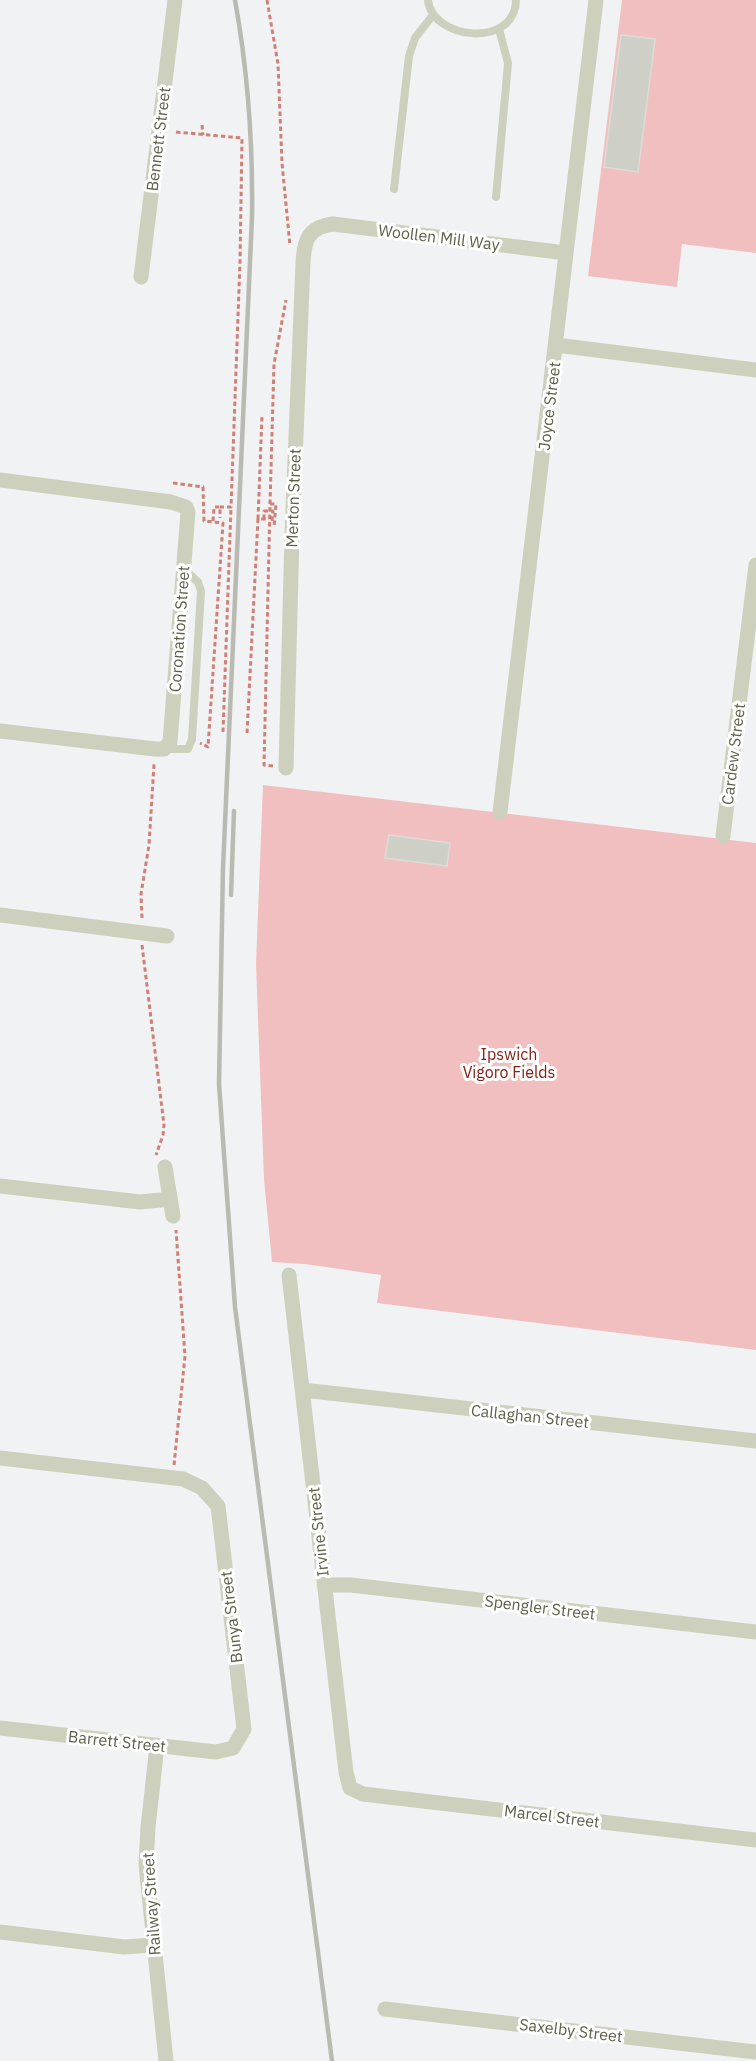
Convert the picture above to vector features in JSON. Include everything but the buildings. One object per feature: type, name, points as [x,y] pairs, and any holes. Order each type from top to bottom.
[{"type":"street","name":"Bennett Street","points":[[141,277],[175,0]]},
{"type":"street","name":"Joyce Street","points":[[500,812],[596,0]]},
{"type":"street","name":"Woollen Mill Way","points":[[313,232],[333,224],[566,254]]},
{"type":"street","name":"Merton Street","points":[[286,768],[292,534],[303,263],[304,246],[313,232]]},
{"type":"street","points":[[556,345],[756,370]]},
{"type":"street","name":"Coronation Street","points":[[0,480],[171,502],[186,507],[188,512],[170,742],[164,749]]},
{"type":"street","name":"Cardew Street","points":[[723,836],[756,565]]},
{"type":"street","points":[[0,731],[164,749]]},
{"type":"street","points":[[0,915],[167,936]]},
{"type":"street","points":[[160,1165],[170,1199],[173,1220]]},
{"type":"street","points":[[0,1186],[140,1202],[170,1199]]},
{"type":"street","name":"Irvine Street","points":[[289,1275],[346,1772],[350,1788]]},
{"type":"street","name":"Callaghan Street","points":[[303,1390],[756,1441]]},
{"type":"street","points":[[0,1458],[172,1478]]},
{"type":"street","name":"Bunya Street","points":[[172,1478],[183,1479],[202,1488],[218,1506],[244,1730],[233,1748]]},
{"type":"street","name":"Spengler Street","points":[[324,1585],[351,1585],[756,1632]]},
{"type":"street","name":"Barrett Street","points":[[0,1728],[216,1752],[233,1748]]},
{"type":"street","name":"Railway Street","points":[[157,1746],[146,1865],[166,2061]]},
{"type":"street","name":"Marcel Street","points":[[350,1788],[363,1794],[756,1840]]},
{"type":"street","points":[[0,1932],[124,1947],[154,1946]]},
{"type":"street","name":"Saxelby Street","points":[[385,2009],[756,2052]]},
{"type":"lane","points":[[428,0],[433,15],[442,23],[460,31],[485,33],[499,29],[512,17],[516,0]]},
{"type":"lane","points":[[394,189],[409,56],[415,38],[433,15]]},
{"type":"lane","points":[[496,197],[508,63],[499,29]]},
{"type":"lane","points":[[164,749],[188,749],[192,738],[201,591],[198,582],[184,569]]},
{"type":"path","points":[[267,0],[278,64],[282,163],[290,249]]},
{"type":"path","points":[[202,125],[203,135]]},
{"type":"path","points":[[176,132],[242,138],[240,262],[222,732]]},
{"type":"path","points":[[286,295],[274,364],[264,765],[286,768]]},
{"type":"path","points":[[247,734],[262,416]]},
{"type":"path","points":[[270,504],[276,504],[274,527]]},
{"type":"path","points":[[213,522],[214,507],[231,507]]},
{"type":"path","points":[[220,507],[220,518]]},
{"type":"path","points":[[264,519],[264,510],[273,511],[271,520]]},
{"type":"path","points":[[258,519],[271,520]]},
{"type":"path","points":[[192,738],[208,747],[223,523]]},
{"type":"path","points":[[142,918],[141,894],[149,845],[154,762]]},
{"type":"path","points":[[142,944],[164,1125],[160,1165]]},
{"type":"path","points":[[172,1478],[185,1356],[176,1230],[173,1220]]},
{"type":"green space","points":[[622,0],[756,0],[756,253],[682,244],[677,287],[588,276]]},
{"type":"green space","name":"Ipswich Vigoro Fields","points":[[263,785],[756,843],[756,1350],[377,1303],[381,1275],[305,1264],[272,1262],[264,1179],[256,964]]},
{"type":"railway","points":[[235,0],[249,108],[252,217],[223,868],[219,1084],[235,1307],[332,2061]]},
{"type":"railway","points":[[231,895],[234,811]]}]
